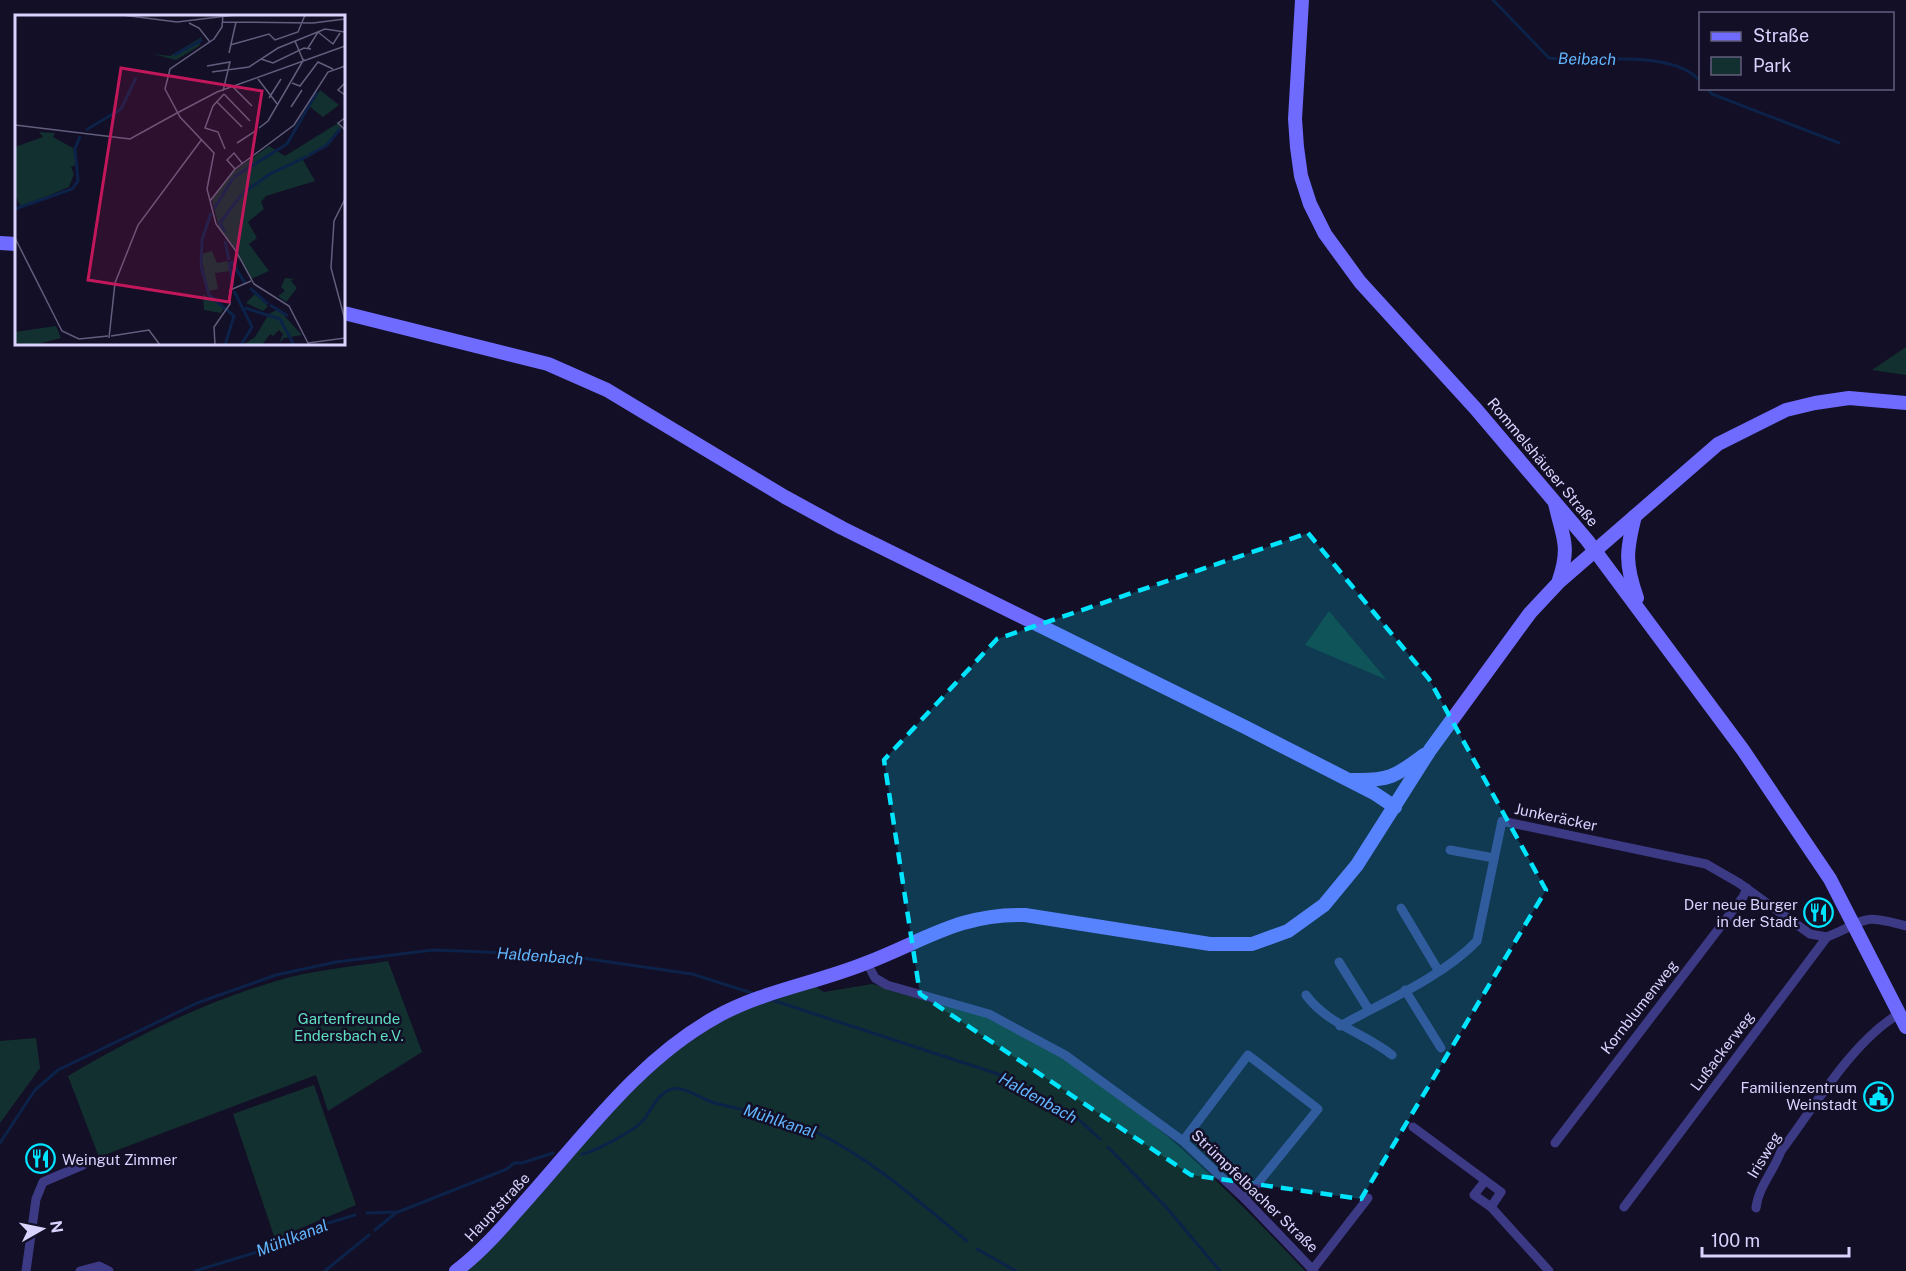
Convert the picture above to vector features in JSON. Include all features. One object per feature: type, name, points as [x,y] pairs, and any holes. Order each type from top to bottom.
[{"type":"main road","name":"Rommelshäuser Straße","points":[[1302,0],[1295,119],[1297,147],[1307,195],[1325,234],[1360,282],[1475,408],[1596,550],[1780,803],[1830,879],[1906,1027]]},
{"type":"main road","points":[[0,243],[15,244]]},
{"type":"main road","points":[[345,313],[548,364],[607,390],[785,497],[842,528],[1374,793],[1395,807]]},
{"type":"main road","points":[[1347,780],[1375,781],[1398,775],[1430,750],[1530,613],[1559,582],[1718,444],[1786,410],[1849,398],[1906,403]]},
{"type":"main road","points":[[1555,501],[1566,542],[1565,563],[1559,582]]},
{"type":"main road","points":[[1635,516],[1626,555],[1627,568],[1641,612]]},
{"type":"main road","name":"Hauptstraße","points":[[456,1271],[507,1222],[635,1079],[668,1050],[717,1016],[867,963],[969,919],[997,914],[1025,915],[1210,944],[1260,942],[1288,931],[1324,904],[1357,865],[1430,750]]},
{"type":"street","name":"Junkeräcker","points":[[1340,1026],[1438,970],[1467,951],[1477,940],[1502,821],[1692,860],[1719,870],[1810,934],[1827,937]]},
{"type":"street","points":[[1450,850],[1494,858]]},
{"type":"street","name":"Kornblumenweg","points":[[1555,1143],[1743,897],[1747,888]]},
{"type":"street","points":[[1401,908],[1438,970]]},
{"type":"street","points":[[1853,923],[1874,917],[1906,926]]},
{"type":"street","name":"Lußackerweg","points":[[1624,1207],[1827,937],[1853,923]]},
{"type":"street","points":[[1339,962],[1369,1010]]},
{"type":"street","name":"Strümpfelbacher Straße","points":[[867,963],[875,978],[887,985],[988,1014],[1065,1055],[1183,1141],[1245,1199],[1313,1270],[1368,1198]]},
{"type":"street","points":[[1405,990],[1441,1048]]},
{"type":"street","points":[[1306,995],[1323,1014],[1340,1026],[1377,1043],[1392,1054]]},
{"type":"street","name":"Irisweg","points":[[1756,1208],[1757,1196],[1776,1167],[1781,1151],[1863,1042],[1886,1021],[1899,1014]]},
{"type":"street","points":[[1183,1141],[1248,1055],[1318,1110],[1245,1199]]},
{"type":"street","points":[[1413,1127],[1501,1192],[1491,1207]]},
{"type":"street","points":[[26,1271],[36,1199],[43,1182],[83,1165]]},
{"type":"street","points":[[1485,1180],[1474,1195],[1491,1207],[1549,1271]]},
{"type":"street","points":[[80,1271],[99,1266],[109,1271]]},
{"type":"highlighted area","points":[[1308,533],[1429,679],[1546,890],[1361,1199],[1191,1175],[920,994],[884,760],[997,639]]},
{"type":"green space","points":[[1906,347],[1906,375],[1872,370]]},
{"type":"green space","points":[[1329,611],[1387,680],[1305,645]]},
{"type":"green space","name":"Gartenfreunde Endersbach e.V.","points":[[388,961],[422,1052],[328,1111],[316,1075],[99,1157],[68,1076],[169,1022],[249,990],[303,974]]},
{"type":"green space","points":[[872,984],[976,1013],[1035,1042],[1079,1069],[1120,1098],[1198,1163],[1305,1271],[464,1271],[638,1080],[718,1019],[813,985],[824,992]]},
{"type":"green space","points":[[36,1038],[40,1068],[0,1123],[0,1041]]},
{"type":"green space","points":[[314,1085],[356,1205],[275,1239],[233,1114]]},
{"type":"waterway","name":"Beibach","points":[[1493,0],[1549,58],[1651,61],[1670,64],[1687,71],[1699,80]]},
{"type":"waterway","name":"Beibach","points":[[1709,90],[1712,94],[1839,143]]},
{"type":"waterway","name":"Haldenbach","points":[[0,1143],[35,1090],[58,1070],[197,1003],[276,975],[336,962],[433,950],[561,955],[692,974],[755,994]]},
{"type":"waterway","name":"Haldenbach","points":[[772,1000],[1004,1076],[1076,1117],[1100,1139]]},
{"type":"waterway","name":"Mühlkanal","points":[[582,1154],[606,1144],[641,1123],[659,1097],[667,1091],[672,1089],[688,1091],[715,1103],[783,1120],[820,1134],[878,1170],[967,1241]]},
{"type":"waterway","name":"Haldenbach","points":[[1108,1147],[1166,1207],[1220,1271]]},
{"type":"waterway","name":"Mühlkanal","points":[[367,1213],[398,1212],[507,1169],[514,1163],[522,1163],[553,1153]]},
{"type":"waterway","points":[[375,1230],[397,1212]]},
{"type":"waterway","name":"Mühlkanal","points":[[195,1271],[290,1242],[325,1224],[355,1215]]},
{"type":"waterway","points":[[325,1271],[369,1235]]},
{"type":"waterway","name":"Mühlkanal","points":[[977,1249],[1016,1271]]},
{"type":"place","name":"Der neue Burger in der Stadt","points":[[1819,913]]},
{"type":"place","name":"Familienzentrum Weinstadt","points":[[1878,1096]]},
{"type":"place","name":"Weingut Zimmer","points":[[41,1159]]}]
